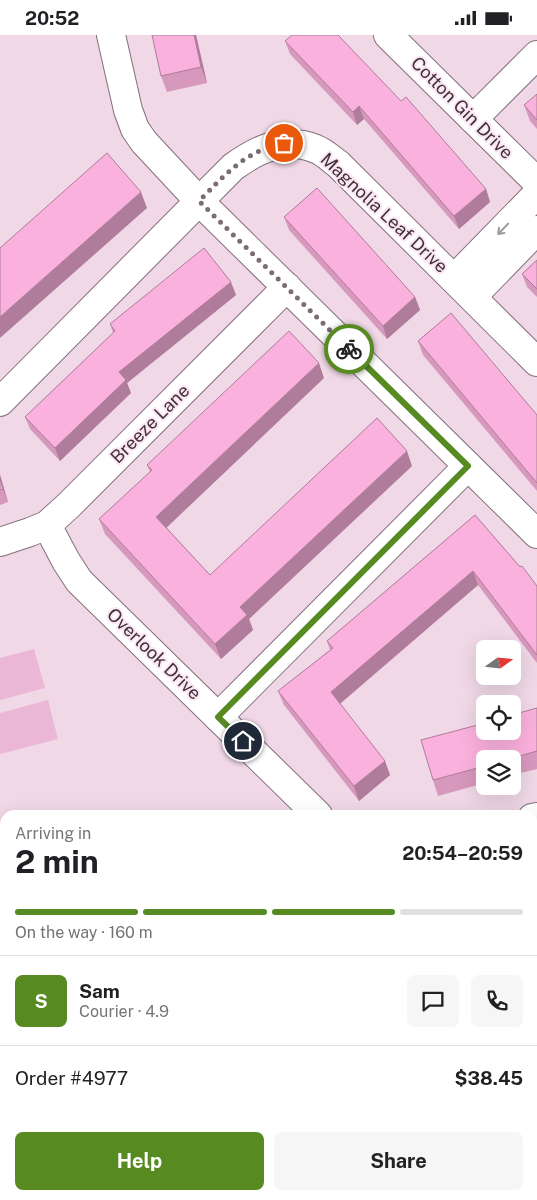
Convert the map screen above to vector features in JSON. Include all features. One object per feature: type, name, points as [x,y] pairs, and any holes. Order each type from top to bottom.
[{"type":"street","points":[[111,35],[123,91],[135,129],[144,142],[199,201],[537,534]]},
{"type":"street","name":"Cotton Gin Drive","points":[[388,35],[537,182]]},
{"type":"street","points":[[473,119],[537,55]]},
{"type":"street","name":"Magnolia Leaf Drive","points":[[0,402],[232,167],[251,154],[269,146],[284,143],[317,149],[338,164],[537,361]]},
{"type":"street","points":[[463,288],[537,194]]},
{"type":"street","points":[[463,288],[537,230]]},
{"type":"street","name":"Breeze Lane","points":[[0,542],[46,525],[68,506],[287,287]]},
{"type":"street","points":[[218,717],[468,466]]},
{"type":"street","name":"Overlook Drive","points":[[46,525],[79,581],[313,810]]},
{"type":"shaded area","points":[[34,649],[45,688],[0,700],[0,658]]},
{"type":"shaded area","points":[[48,700],[58,739],[0,754],[0,713]]},
{"type":"building","points":[[152,35],[194,35],[201,67],[161,76]]},
{"type":"building","points":[[292,35],[338,35],[401,101],[406,97],[486,189],[454,216],[359,106],[353,112],[285,41]]},
{"type":"building","points":[[537,94],[537,120],[524,105]]},
{"type":"building","points":[[107,153],[141,192],[0,317],[0,248]]},
{"type":"building","points":[[317,188],[415,297],[383,326],[284,217]]},
{"type":"building","points":[[204,248],[231,282],[119,372],[126,380],[55,448],[25,417],[115,331],[110,324]]},
{"type":"building","points":[[537,260],[537,289],[522,274]]},
{"type":"building","points":[[451,313],[537,415],[537,483],[418,341]]},
{"type":"building","points":[[289,331],[319,363],[156,517],[210,575],[377,418],[407,451],[240,607],[247,615],[215,644],[99,519],[152,470],[147,465]]},
{"type":"building","points":[[0,478],[3,489],[0,490]]},
{"type":"building","points":[[475,515],[520,567],[522,566],[537,586],[537,655],[473,571],[331,692],[385,761],[354,786],[278,691],[333,648],[327,641]]},
{"type":"building","points":[[537,708],[537,751],[521,756],[521,750],[476,750],[476,768],[433,780],[421,740],[476,725],[476,740],[521,740],[521,712]]},
{"type":"way so far","points":[[284,143],[269,146],[251,154],[232,167],[199,201],[349,349]]},
{"type":"route","points":[[243,741],[218,717],[468,466],[349,349]]}]
